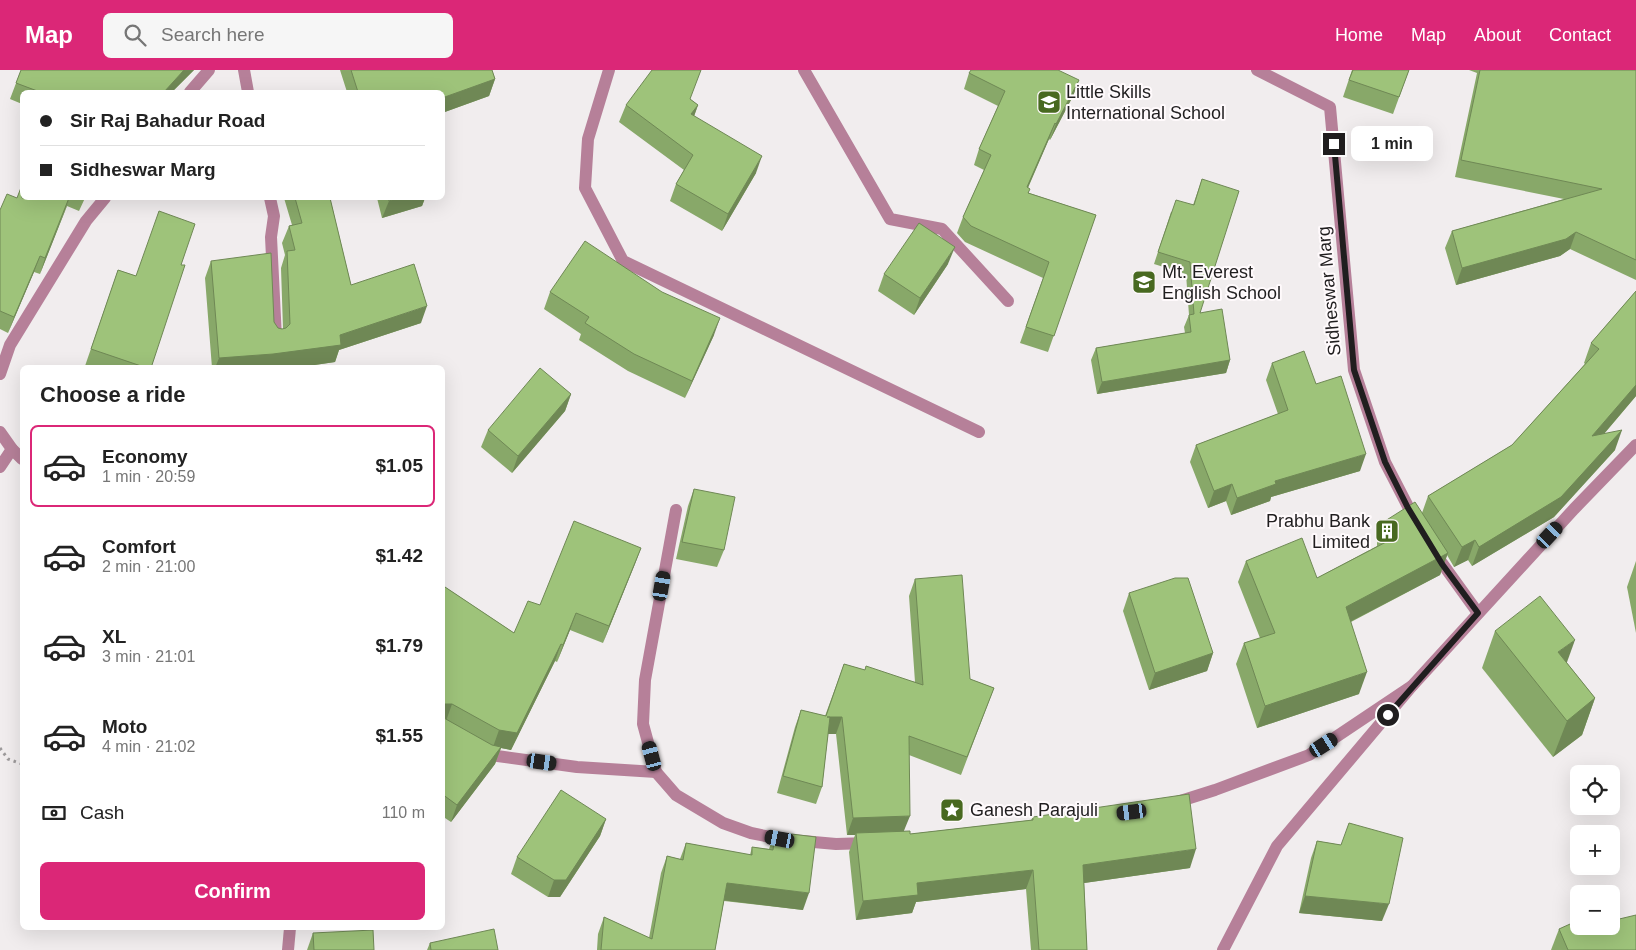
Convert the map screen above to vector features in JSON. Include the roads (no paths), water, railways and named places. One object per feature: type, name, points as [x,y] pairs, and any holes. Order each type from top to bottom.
[{"type":"street","points":[[192,90],[208,70]]},
{"type":"street","points":[[244,70],[248,90]]},
{"type":"street","points":[[609,70],[588,139],[585,188],[622,262],[978,432]]},
{"type":"street","points":[[804,70],[890,220],[942,229],[1008,301]]},
{"type":"street","name":"Sidheswar Marg","points":[[1257,70],[1330,107],[1354,370],[1385,462],[1424,535],[1442,564],[1478,613]]},
{"type":"street","points":[[0,374],[10,345],[86,220],[103,200]]},
{"type":"street","points":[[270,200],[274,216],[271,237],[276,338]]},
{"type":"street","points":[[0,432],[20,457]]},
{"type":"street","points":[[1223,950],[1277,846],[1412,686],[1574,509],[1636,445]]},
{"type":"street","points":[[0,467],[12,449]]},
{"type":"street","points":[[676,510],[645,680],[643,724],[656,772],[676,795],[723,823],[751,833],[780,839],[836,844],[882,842]]},
{"type":"street","points":[[1160,807],[1214,790],[1309,755],[1412,686]]},
{"type":"street","points":[[474,746],[490,755],[577,767],[656,772]]},
{"type":"street","points":[[288,950],[290,930]]},
{"type":"place","name":"Little Skills International School","points":[[1049,102]]},
{"type":"place","name":"Mt. Everest English School","points":[[1144,282]]},
{"type":"place","name":"Prabhu Bank Limited","points":[[1387,531]]},
{"type":"place","name":"Ganesh Parajuli","points":[[952,810]]}]
